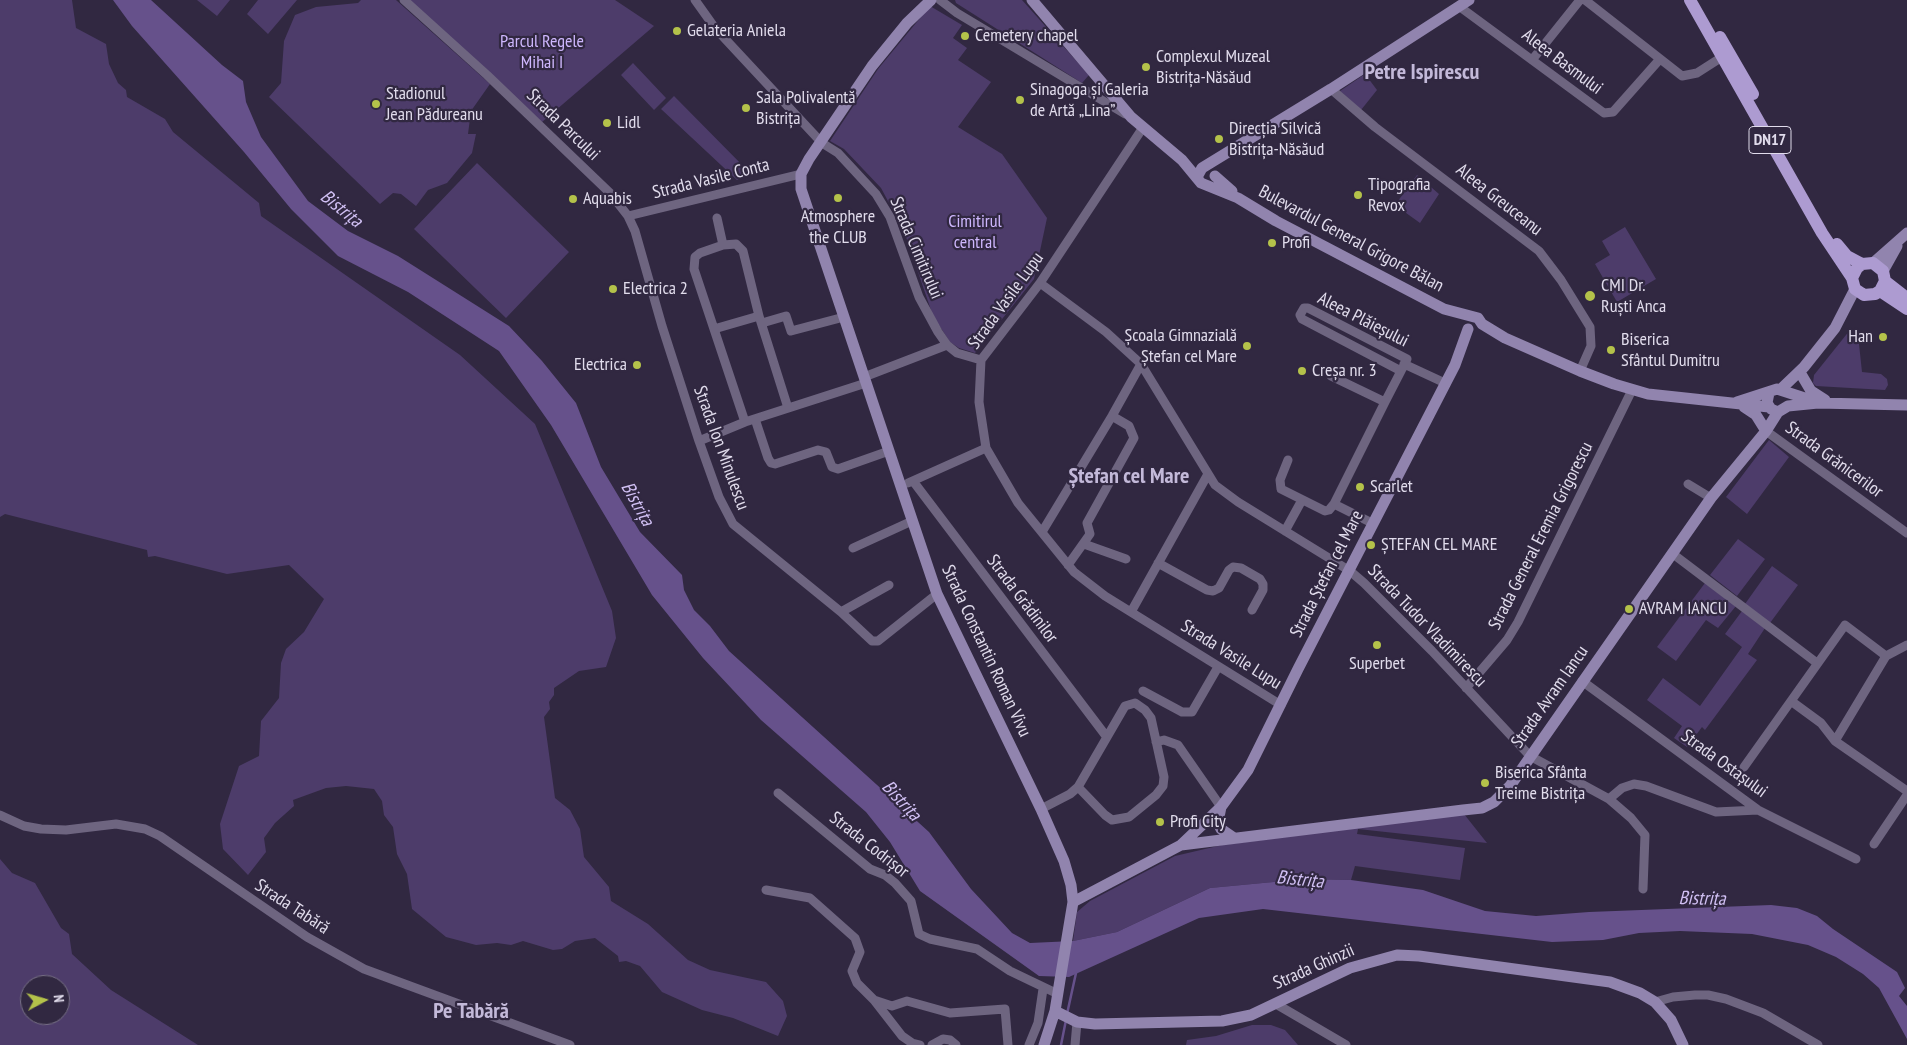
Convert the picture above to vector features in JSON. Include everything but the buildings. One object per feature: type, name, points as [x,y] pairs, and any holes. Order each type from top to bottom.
[{"type":"main road","name":"DN17","points":[[1690,0],[1822,233],[1857,287]]},
{"type":"main road","name":"DN17","points":[[1698,0],[1738,66],[1827,229],[1844,253],[1876,274],[1907,298]]},
{"type":"main road","points":[[1857,268],[1876,274],[1870,296],[1857,287],[1857,268]]},
{"type":"main road","name":"DN17","points":[[1876,274],[1907,309]]},
{"type":"street","name":"Strada Parcului","points":[[404,0],[487,75],[610,193],[628,216]]},
{"type":"street","name":"Strada Cimitirului","points":[[695,0],[715,28],[822,143],[838,153],[862,176],[881,202],[897,233],[919,297],[928,316],[947,346]]},
{"type":"street","points":[[801,174],[809,159],[822,143],[872,66],[906,24],[931,0]]},
{"type":"street","name":"Bulevardul General Grigore Bălan","points":[[940,0],[957,13],[1130,117]]},
{"type":"street","name":"Bulevardul General Grigore Bălan","points":[[1032,0],[1130,117],[1142,129],[1182,160],[1207,174],[1238,198],[1276,221],[1474,326],[1580,372],[1632,390],[1736,404],[1780,400],[1907,405]]},
{"type":"street","points":[[1532,60],[1580,0]]},
{"type":"street","points":[[1585,0],[1677,73],[1687,76],[1697,73],[1722,58]]},
{"type":"street","points":[[1207,174],[1231,152],[1465,4]]},
{"type":"street","name":"Aleea Basmului","points":[[1465,4],[1532,60],[1601,111],[1608,114],[1613,112],[1660,59]]},
{"type":"street","name":"Aleea Greuceanu","points":[[1331,89],[1375,127],[1538,252],[1561,280],[1590,327],[1592,346],[1580,372]]},
{"type":"street","name":"Strada Vasile Lupu","points":[[1142,129],[1040,283],[981,360],[979,402],[986,448],[1018,503],[1068,565],[1105,596],[1281,705]]},
{"type":"street","name":"Strada Vasile Conta","points":[[628,216],[772,179],[801,174]]},
{"type":"street","name":"Strada Constantin Roman Vivu","points":[[801,174],[801,189],[804,202],[938,594],[1064,861],[1072,902],[1058,994],[1058,1012],[1044,1045]]},
{"type":"street","name":"Strada Ion Minulescu","points":[[628,216],[635,231],[662,326],[699,441],[719,497],[733,524],[841,612],[870,640],[875,642],[938,594]]},
{"type":"street","points":[[717,218],[723,245]]},
{"type":"street","points":[[1876,274],[1905,236]]},
{"type":"street","points":[[745,422],[694,269],[694,261],[700,253],[723,245],[736,244],[743,251],[788,408]]},
{"type":"street","name":"Strada Tudor Vladimirescu","points":[[1040,283],[1113,338],[1141,364],[1215,485],[1226,494],[1350,571],[1371,590],[1530,756],[1609,799],[1631,818],[1645,835],[1643,888]]},
{"type":"street","points":[[1780,400],[1839,322],[1857,287]]},
{"type":"street","name":"Aleea Plăieșului","points":[[1334,504],[1403,368],[1407,359],[1405,356],[1308,308],[1302,311],[1300,315],[1302,319],[1403,368],[1445,383]]},
{"type":"street","points":[[714,329],[786,316],[791,331],[844,317]]},
{"type":"street","name":"Strada Ștefan cel Mare","points":[[1072,902],[1181,845],[1221,807],[1248,770],[1298,669],[1350,571],[1372,523],[1474,326]]},
{"type":"street","points":[[699,441],[745,422],[865,380],[947,346],[957,353],[981,360]]},
{"type":"street","points":[[1042,532],[1141,364]]},
{"type":"street","points":[[1803,370],[1807,386],[1816,395],[1836,403]]},
{"type":"street","points":[[1331,376],[1385,402]]},
{"type":"street","name":"Strada General Eremia Grigorescu","points":[[1466,688],[1508,640],[1632,390]]},
{"type":"street","name":"Strada Avram Iancu","points":[[1181,845],[1482,808],[1494,802],[1510,786],[1711,498],[1767,430],[1780,400]]},
{"type":"street","points":[[1736,404],[1756,415],[1767,430]]},
{"type":"street","points":[[1068,565],[1091,533],[1087,523],[1134,438],[1130,426],[1112,416]]},
{"type":"street","points":[[755,419],[768,458],[775,464],[818,450],[826,452],[834,468],[841,469],[889,451]]},
{"type":"street","name":"Strada Grănicerilor","points":[[1767,430],[1907,533]]},
{"type":"street","points":[[901,486],[986,448]]},
{"type":"street","points":[[1288,460],[1279,486],[1284,491],[1325,511],[1329,510],[1334,504],[1372,523]]},
{"type":"street","points":[[1131,612],[1208,474]]},
{"type":"street","name":"Strada Grădinilor","points":[[913,481],[1106,736]]},
{"type":"street","points":[[1688,484],[1711,498]]},
{"type":"street","points":[[1285,531],[1302,500]]},
{"type":"street","points":[[853,548],[912,522]]},
{"type":"street","points":[[1084,544],[1126,560]]},
{"type":"street","points":[[1673,554],[1817,663]]},
{"type":"street","points":[[1158,563],[1207,590],[1213,591],[1219,588],[1228,570],[1233,567],[1241,568],[1260,579],[1263,584],[1263,590],[1252,610]]},
{"type":"street","points":[[841,612],[889,585]]},
{"type":"street","points":[[1744,767],[1845,625],[1886,656]]},
{"type":"street","points":[[1835,740],[1886,656],[1907,645]]},
{"type":"street","points":[[1143,691],[1182,712],[1192,712],[1218,667]]},
{"type":"street","name":"Strada Ostașului","points":[[1582,681],[1758,810],[1856,860]]},
{"type":"street","points":[[1791,701],[1821,723],[1835,740],[1907,791]]},
{"type":"street","points":[[1040,809],[1070,794],[1078,787],[1124,706],[1135,704],[1145,710],[1151,718],[1164,777],[1163,786],[1156,795],[1129,817],[1112,820],[1078,787]]},
{"type":"street","points":[[1156,742],[1164,740],[1178,745],[1221,807],[1218,822],[1221,829],[1234,838]]},
{"type":"street","points":[[1609,799],[1622,788],[1634,784],[1646,786],[1716,812],[1758,810]]},
{"type":"street","name":"Strada Codrișor","points":[[778,793],[870,869],[885,875],[895,883],[911,901],[919,934],[982,951],[1010,971],[1043,989],[1058,994]]},
{"type":"street","points":[[1874,844],[1907,795]]},
{"type":"street","name":"Strada Tabără","points":[[0,815],[24,826],[41,830],[66,830],[116,824],[145,829],[160,836],[307,937],[364,969],[570,1045]]},
{"type":"street","points":[[766,890],[810,898],[855,938],[860,952],[853,967],[854,977],[902,1036],[912,1043],[920,1045]]},
{"type":"street","name":"Strada Ghinzii","points":[[1058,1012],[1075,1021],[1095,1024],[1222,1021],[1251,1015],[1350,968],[1397,956],[1419,956],[1610,982],[1655,1002],[1671,1020],[1684,1045]]},
{"type":"street","points":[[1029,1045],[1038,1023],[1043,989]]},
{"type":"street","points":[[1655,1002],[1674,997],[1695,995],[1708,995],[1726,999],[1763,1013],[1818,1045]]},
{"type":"street","points":[[874,1000],[882,1001],[892,1006],[907,1001],[950,1013],[1005,1009],[1008,1045]]},
{"type":"street","points":[[1276,1004],[1346,1045]]},
{"type":"street","points":[[1075,1021],[1075,1045]]},
{"type":"street","points":[[932,1045],[943,1039],[950,1040],[956,1045]]},
{"type":"green space","points":[[0,0],[72,0],[76,28],[106,44],[109,64],[118,83],[126,90],[127,97],[165,119],[173,132],[259,203],[261,216],[460,355],[535,424],[612,611],[616,638],[606,667],[579,671],[554,688],[554,695],[549,702],[550,709],[544,717],[555,798],[570,810],[580,829],[584,857],[609,887],[611,901],[648,924],[688,960],[710,970],[766,982],[783,1001],[787,1016],[778,1036],[733,1018],[702,1010],[662,992],[640,966],[626,961],[619,962],[618,956],[595,938],[575,941],[562,949],[553,950],[523,941],[511,945],[497,943],[476,945],[446,937],[412,909],[407,874],[397,854],[393,827],[384,815],[382,801],[374,789],[346,786],[326,788],[293,800],[294,806],[275,823],[264,838],[266,852],[248,875],[223,849],[220,824],[239,766],[259,756],[261,721],[279,698],[281,663],[286,649],[304,632],[324,599],[289,565],[227,574],[155,556],[148,557],[147,550],[5,514],[0,517]]},
{"type":"green space","points":[[197,0],[230,0],[217,16]]},
{"type":"green space","points":[[258,0],[297,0],[268,34],[247,14]]},
{"type":"green space","name":"Stadionul Jean Pădureanu","points":[[361,0],[396,0],[490,84],[471,111],[468,134],[476,134],[472,153],[447,183],[428,190],[416,206],[401,194],[393,193],[380,204],[269,97],[281,83],[284,41],[295,15],[316,7],[358,3]]},
{"type":"green space","name":"Parcul Regele Mihai I","points":[[404,0],[615,0],[654,26],[542,122]]},
{"type":"green space","points":[[955,0],[1022,0],[1089,75],[1082,83],[956,3]]},
{"type":"green space","name":"Cimitirul central","points":[[930,6],[962,25],[953,38],[967,48],[958,60],[991,82],[958,127],[1002,154],[1047,218],[1034,279],[975,353],[959,348],[950,342],[933,316],[904,231],[881,188],[844,149],[830,141],[878,69]]},
{"type":"green space","points":[[633,63],[666,98],[654,110],[621,75]]},
{"type":"green space","points":[[1365,74],[1377,90],[1361,110],[1340,91]]},
{"type":"green space","points":[[674,96],[750,173],[737,180],[661,109]]},
{"type":"green space","points":[[477,163],[569,252],[506,318],[414,229]]},
{"type":"green space","points":[[1417,175],[1439,194],[1420,223],[1395,205]]},
{"type":"green space","points":[[1625,227],[1656,279],[1617,302],[1595,264],[1610,255],[1602,241]]},
{"type":"green space","points":[[1850,330],[1853,330],[1859,344],[1862,372],[1881,374],[1887,379],[1888,385],[1885,390],[1816,386],[1813,383],[1814,375]]},
{"type":"green space","points":[[1769,440],[1789,457],[1747,514],[1726,497]]},
{"type":"green space","points":[[1738,539],[1765,559],[1737,596],[1710,575]]},
{"type":"green space","points":[[1772,566],[1798,585],[1770,623],[1745,604]]},
{"type":"green space","points":[[1705,583],[1736,606],[1718,628],[1706,620],[1676,661],[1657,647]]},
{"type":"green space","points":[[1742,611],[1765,628],[1748,654],[1757,660],[1705,730],[1702,727],[1687,747],[1674,738],[1682,726],[1647,700],[1663,678],[1700,706],[1742,647],[1725,634]]},
{"type":"green space","points":[[1464,814],[1487,843],[1358,829],[1357,834],[1465,848],[1460,880],[1355,866],[1351,880],[1305,879],[1210,888],[1117,932],[1073,941],[1077,912],[1090,901],[1175,856],[1222,845]]},
{"type":"green space","points":[[0,859],[12,873],[35,883],[61,928],[69,934],[72,954],[111,990],[198,1045],[0,1045]]},
{"type":"green space","points":[[1252,1025],[1271,1025],[1285,1030],[1298,1045],[1186,1045],[1187,1040],[1216,1036]]},
{"type":"water","name":"Bistrița","points":[[113,0],[151,0],[222,65],[243,81],[246,102],[261,137],[308,201],[348,231],[398,256],[509,326],[542,361],[576,403],[601,467],[640,532],[682,575],[684,590],[694,610],[710,626],[729,651],[929,832],[971,889],[1012,933],[1030,943],[1073,941],[1117,932],[1210,888],[1305,879],[1351,880],[1423,890],[1485,911],[1536,916],[1589,912],[1771,905],[1797,908],[1817,916],[1897,972],[1905,988],[1899,996],[1907,1006],[1907,1039],[1879,988],[1863,974],[1836,957],[1808,945],[1752,934],[1680,931],[1639,933],[1603,940],[1552,942],[1263,909],[1199,918],[1069,977],[1039,976],[920,891],[890,842],[866,812],[761,720],[703,658],[652,595],[551,425],[499,351],[408,292],[338,256],[291,209],[244,152],[132,26]]},
{"type":"waterway","points":[[1067,1014],[1076,973]]},
{"type":"waterway","points":[[1061,1045],[1066,1020]]},
{"type":"place","name":"Gelateria Aniela","points":[[677,31]]},
{"type":"place","name":"Cemetery chapel","points":[[965,36]]},
{"type":"place","name":"Complexul Muzeal Bistrița-Năsăud","points":[[1146,67]]},
{"type":"place","name":"Sinagoga și Galeria de Artă „Lina”","points":[[1020,100]]},
{"type":"place","name":"Stadionul Jean Pădureanu","points":[[376,104]]},
{"type":"place","name":"Sala Polivalentă Bistrița","points":[[746,108]]},
{"type":"place","name":"Lidl","points":[[607,123]]},
{"type":"place","name":"Direcția Silvică Bistrița-Năsăud","points":[[1219,139]]},
{"type":"place","name":"Tipografia Revox","points":[[1358,195]]},
{"type":"place","name":"Atmosphere the CLUB","points":[[838,198]]},
{"type":"place","name":"Aquabis","points":[[573,199]]},
{"type":"place","name":"Profi","points":[[1272,243]]},
{"type":"place","name":"Electrica 2","points":[[613,289]]},
{"type":"place","name":"CMI Dr. Ruști Anca","points":[[1590,296]]},
{"type":"place","name":"Han","points":[[1883,337]]},
{"type":"place","name":"Școala Gimnazială Ștefan cel Mare","points":[[1247,346]]},
{"type":"place","name":"Biserica Sfântul Dumitru","points":[[1611,350]]},
{"type":"place","name":"Electrica","points":[[637,365]]},
{"type":"place","name":"Creșa nr. 3","points":[[1302,371]]},
{"type":"place","name":"Scarlet","points":[[1360,487]]},
{"type":"place","name":"ȘTEFAN CEL MARE","points":[[1371,545]]},
{"type":"place","name":"AVRAM IANCU","points":[[1629,609]]},
{"type":"place","name":"Superbet","points":[[1377,645]]},
{"type":"place","name":"Biserica Sfânta Treime Bistrița","points":[[1485,783]]},
{"type":"place","name":"Profi City","points":[[1160,822]]},
{"type":"district","name":"Petre Ispirescu","points":[[1422,73]]},
{"type":"district","name":"Ștefan cel Mare","points":[[1129,477]]},
{"type":"district","name":"Pe Tabără","points":[[471,1012]]}]
